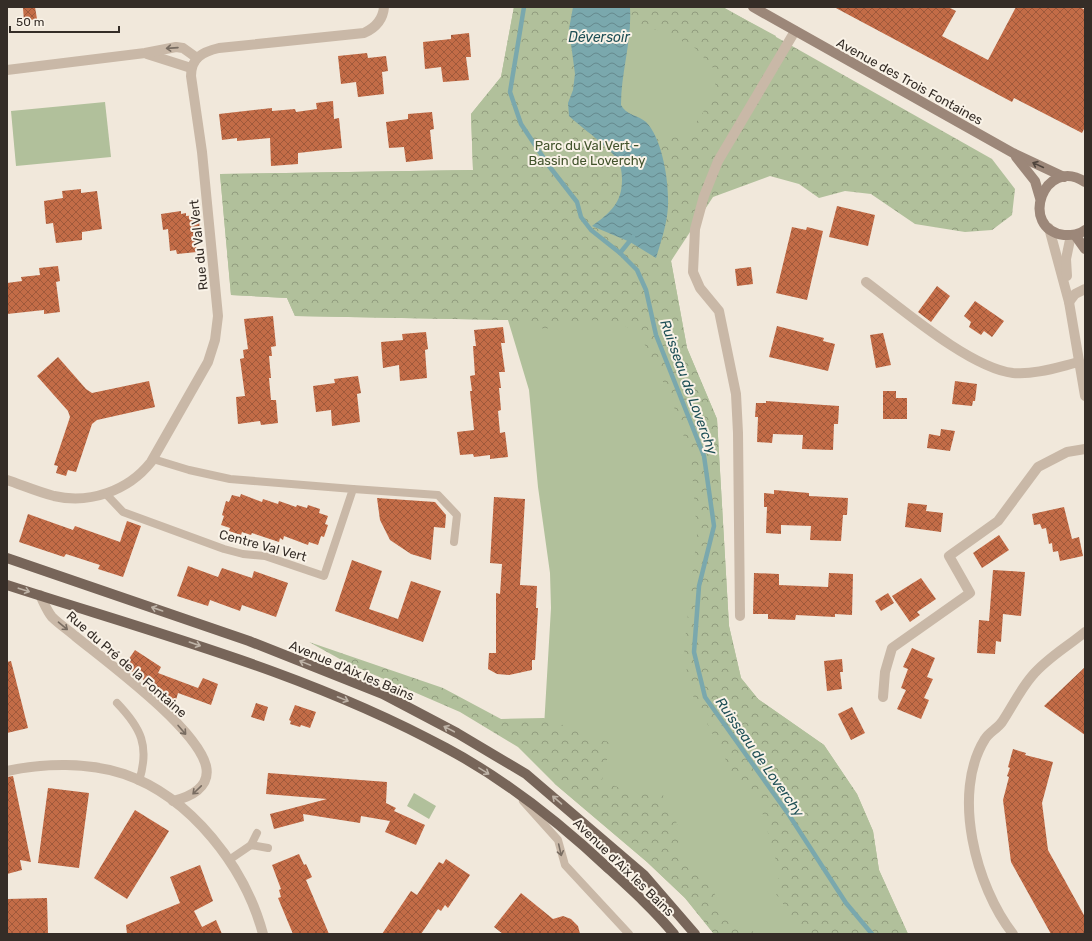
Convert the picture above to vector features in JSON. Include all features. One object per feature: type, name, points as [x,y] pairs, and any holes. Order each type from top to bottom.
[{"type":"main road","name":"Avenue d'Aix les Bains","points":[[7,558],[249,641],[383,694],[457,733],[526,774],[644,875],[695,934]]},
{"type":"main road","name":"Avenue d'Aix les Bains","points":[[7,584],[193,643],[287,677],[376,712],[447,748],[510,788],[570,832],[656,912],[674,934]]},
{"type":"street","points":[[145,53],[191,68],[197,58],[208,50],[364,33],[377,25],[384,7]]},
{"type":"street","name":"Avenue des Trois Fontaines","points":[[753,7],[1013,153],[1064,177],[1072,177],[1085,182]]},
{"type":"street","points":[[740,616],[738,433],[736,394],[720,311],[700,288],[693,272],[695,229],[704,196],[718,161],[795,31]]},
{"type":"street","points":[[7,70],[145,53],[176,47],[184,48],[197,58]]},
{"type":"street","name":"Rue du Val Vert","points":[[7,480],[53,496],[66,498],[94,497],[106,494],[134,480],[144,472],[153,459],[208,362],[217,331],[216,289],[191,68]]},
{"type":"street","name":"Avenue des Trois Fontaines","points":[[1013,153],[1035,181],[1040,198],[1040,214],[1050,228]]},
{"type":"street","points":[[1040,198],[1049,184],[1064,177]]},
{"type":"street","points":[[1050,228],[1060,234],[1073,235],[1085,230]]},
{"type":"street","points":[[1050,228],[1069,302]]},
{"type":"street","points":[[1073,235],[1085,249]]},
{"type":"street","points":[[1073,235],[1066,266],[1069,302],[1085,396]]},
{"type":"street","points":[[866,282],[956,348],[981,362],[1012,373],[1046,371],[1079,362]]},
{"type":"street","points":[[1069,302],[1075,294],[1085,289]]},
{"type":"street","points":[[883,698],[885,672],[892,648],[970,593],[949,556],[998,521],[1038,467],[1067,452],[1085,449]]},
{"type":"street","name":"Rue du Pré de la Fontaine","points":[[40,595],[52,617],[163,710],[196,746],[206,766],[205,779],[198,790],[193,794],[173,801]]},
{"type":"street","points":[[1012,934],[990,898],[976,858],[970,822],[971,790],[975,764],[985,739],[1002,722],[1017,696],[1032,676],[1054,654],[1084,632]]},
{"type":"street","points":[[7,771],[38,766],[64,765],[124,774],[173,801],[198,823],[229,860],[247,889],[263,934]]},
{"type":"lane","points":[[153,459],[189,470],[230,479],[438,495],[457,515],[454,542]]},
{"type":"lane","name":"Centre Val Vert","points":[[106,494],[123,512],[224,549],[265,556],[324,576],[353,489]]},
{"type":"lane","points":[[117,703],[133,720],[142,741],[144,764],[139,781]]},
{"type":"lane","points":[[510,788],[547,826],[558,840],[565,865],[629,934]]},
{"type":"lane","points":[[229,860],[251,846],[257,833]]},
{"type":"lane","points":[[251,846],[268,848]]},
{"type":"green space","name":"Parc du Val Vert - Bassin de Loverchy","points":[[514,7],[722,7],[776,36],[671,261],[687,348],[717,419],[729,626],[741,678],[758,699],[824,745],[857,794],[873,831],[879,870],[908,934],[714,934],[685,898],[647,862],[555,784],[542,761],[551,608],[550,573],[538,487],[529,390],[508,320],[295,316],[287,298],[231,295],[220,174],[473,170],[471,114],[501,77]]},
{"type":"green space","points":[[514,7],[573,7],[569,29],[575,74],[573,90],[568,103],[569,116],[613,154],[617,159],[622,175],[620,195],[614,207],[592,226],[630,242],[656,258],[664,232],[668,196],[664,167],[656,139],[687,136],[716,93],[714,69],[695,48],[662,31],[631,25],[629,7],[723,7],[992,159],[1015,189],[1012,215],[992,230],[965,232],[915,224],[871,194],[845,191],[819,198],[799,184],[770,176],[713,197],[671,261],[687,348],[717,419],[729,626],[741,678],[758,699],[824,745],[857,794],[873,831],[879,870],[908,934],[805,934],[776,894],[779,871],[758,798],[733,774],[689,688],[684,649],[697,534],[691,458],[671,398],[640,335],[622,324],[608,321],[586,320],[545,329],[508,320],[295,316],[287,298],[231,295],[220,174],[473,170],[471,114],[501,77]]},
{"type":"green space","points":[[105,102],[111,157],[16,166],[11,111]]},
{"type":"green space","points":[[309,642],[443,688],[501,719],[544,718],[611,743],[602,780],[631,793],[662,793],[679,828],[678,849],[709,882],[723,911],[739,925],[758,934],[714,934],[685,898],[647,862],[555,784],[518,747],[460,712],[347,663]]},
{"type":"green space","points":[[414,793],[436,806],[429,819],[407,806]]},
{"type":"water","name":"Déversoir","points":[[573,7],[630,8],[629,32],[621,93],[621,105],[626,111],[646,122],[652,130],[662,153],[667,180],[667,216],[656,258],[630,242],[592,226],[614,207],[620,195],[622,175],[617,159],[613,154],[569,116],[568,103],[573,90],[575,74],[569,29]]},
{"type":"building","points":[[35,7],[37,19],[24,21],[23,8]]},
{"type":"building","points":[[834,7],[948,7],[956,11],[942,36],[988,60],[1016,7],[1080,7],[1085,10],[1085,127],[1082,133],[1014,98],[1012,102]]},
{"type":"building","points":[[469,33],[471,57],[466,57],[469,80],[443,82],[441,67],[425,69],[423,42],[451,39],[451,35]]},
{"type":"building","points":[[367,53],[368,58],[386,56],[388,71],[382,72],[384,94],[358,97],[356,82],[341,84],[338,56]]},
{"type":"building","points":[[333,101],[334,119],[339,118],[342,148],[298,153],[298,164],[271,166],[270,138],[237,141],[237,138],[222,140],[219,114],[272,108],[272,111],[295,109],[296,112],[317,109],[316,103]]},
{"type":"building","points":[[432,112],[434,129],[430,130],[433,159],[406,162],[404,147],[389,148],[386,122],[408,119],[408,114]]},
{"type":"building","points":[[81,189],[81,193],[97,191],[102,229],[82,232],[82,240],[56,243],[53,223],[46,224],[44,201],[63,198],[62,191]]},
{"type":"building","points":[[837,206],[875,215],[868,246],[829,237]]},
{"type":"building","points":[[181,211],[181,214],[186,213],[186,216],[198,215],[201,235],[198,235],[198,239],[195,240],[197,252],[177,254],[176,250],[170,251],[168,229],[163,230],[161,214]]},
{"type":"building","points":[[792,227],[806,230],[807,227],[823,231],[807,300],[776,293]]},
{"type":"building","points":[[58,266],[60,281],[56,282],[60,312],[44,314],[44,310],[7,314],[7,283],[22,281],[21,277],[40,275],[39,268]]},
{"type":"building","points":[[751,267],[753,284],[737,286],[735,269]]},
{"type":"building","points":[[937,286],[950,296],[931,322],[918,312]]},
{"type":"building","points":[[975,301],[1004,321],[992,337],[984,331],[981,335],[969,327],[971,322],[964,316]]},
{"type":"building","points":[[273,316],[276,346],[271,347],[272,356],[269,356],[271,378],[269,378],[271,400],[276,400],[278,423],[261,425],[260,421],[238,424],[236,397],[245,396],[240,359],[244,358],[243,350],[248,349],[244,319]]},
{"type":"building","points":[[777,326],[824,338],[823,341],[835,344],[828,371],[769,357]]},
{"type":"building","points":[[503,327],[505,343],[501,343],[505,372],[499,372],[501,410],[498,411],[500,433],[505,432],[508,457],[490,459],[490,455],[474,457],[473,454],[460,455],[457,432],[474,430],[470,376],[475,375],[473,346],[476,346],[474,330]]},
{"type":"building","points":[[426,332],[428,349],[425,350],[427,378],[400,381],[399,365],[383,368],[381,342],[403,340],[402,334]]},
{"type":"building","points":[[883,333],[891,365],[876,368],[870,335]]},
{"type":"building","points":[[58,357],[86,389],[92,393],[149,381],[155,407],[97,420],[92,424],[76,472],[68,470],[66,476],[56,473],[58,466],[54,465],[70,417],[68,411],[37,376]]},
{"type":"building","points":[[358,376],[361,393],[357,394],[360,422],[332,426],[331,410],[316,412],[313,386],[335,383],[334,379]]},
{"type":"building","points":[[955,381],[977,384],[975,401],[973,401],[972,406],[952,404]]},
{"type":"building","points":[[883,391],[896,391],[896,398],[907,398],[907,419],[883,419]]},
{"type":"building","points":[[766,401],[839,406],[838,424],[834,424],[833,450],[802,449],[803,435],[773,434],[772,443],[757,442],[758,417],[755,417],[756,403],[766,403]]},
{"type":"building","points":[[941,429],[955,431],[950,451],[927,448],[929,434],[940,436]]},
{"type":"building","points":[[774,490],[809,493],[809,496],[848,498],[847,515],[843,515],[841,541],[810,540],[811,526],[781,525],[781,534],[766,533],[767,507],[764,507],[764,493],[774,494]]},
{"type":"building","points":[[241,494],[262,502],[263,499],[278,504],[279,501],[296,507],[297,505],[307,508],[308,505],[320,509],[319,513],[328,516],[325,524],[328,525],[324,537],[321,536],[318,545],[309,542],[308,545],[284,536],[283,540],[280,538],[279,542],[252,533],[251,535],[242,532],[241,535],[229,531],[230,528],[221,525],[226,501],[229,502],[232,495],[240,497]]},
{"type":"building","points":[[494,497],[525,499],[520,585],[537,586],[536,608],[538,608],[535,660],[532,660],[532,670],[509,675],[497,674],[488,669],[489,653],[496,653],[496,593],[500,594],[502,564],[490,563]]},
{"type":"building","points":[[377,498],[435,502],[446,515],[445,528],[434,527],[431,560],[411,554],[390,540],[380,520]]},
{"type":"building","points":[[908,503],[927,505],[926,511],[943,513],[941,532],[905,527]]},
{"type":"building","points":[[1064,507],[1072,539],[1079,537],[1083,556],[1060,561],[1058,551],[1053,552],[1052,543],[1049,544],[1046,528],[1042,529],[1040,524],[1034,525],[1032,514]]},
{"type":"building","points":[[28,514],[73,530],[75,526],[120,542],[127,521],[141,526],[123,577],[98,569],[100,565],[66,554],[64,557],[19,542]]},
{"type":"building","points":[[999,535],[1009,550],[982,568],[973,553]]},
{"type":"building","points":[[352,560],[382,571],[369,609],[398,619],[411,581],[441,591],[423,642],[335,611]]},
{"type":"building","points":[[188,566],[218,577],[222,568],[252,578],[254,571],[288,583],[276,617],[242,605],[240,611],[210,600],[208,606],[177,596]]},
{"type":"building","points":[[993,570],[1025,572],[1021,616],[1003,614],[1001,642],[996,641],[995,654],[977,653],[979,620],[989,621]]},
{"type":"building","points":[[754,573],[779,574],[779,585],[828,587],[829,573],[853,574],[852,615],[835,614],[835,617],[796,615],[795,620],[768,619],[768,614],[753,614]]},
{"type":"building","points":[[921,578],[936,599],[917,612],[920,615],[910,622],[892,596]]},
{"type":"building","points":[[888,593],[894,603],[881,611],[875,601]]},
{"type":"building","points":[[912,648],[935,658],[927,677],[933,679],[924,698],[929,700],[921,719],[897,709],[906,690],[901,688],[908,669],[903,667]]},
{"type":"building","points":[[135,650],[161,667],[158,673],[198,688],[203,678],[218,684],[211,705],[178,693],[176,700],[171,698],[171,701],[159,697],[143,682],[144,680],[124,666]]},
{"type":"building","points":[[842,659],[843,672],[840,672],[842,689],[827,691],[824,661]]},
{"type":"building","points":[[11,661],[28,728],[7,733],[7,662]]},
{"type":"building","points":[[1085,667],[1085,735],[1044,706]]},
{"type":"building","points":[[256,703],[268,707],[264,721],[251,717]]},
{"type":"building","points":[[295,705],[316,712],[310,728],[290,724],[291,721],[289,720]]},
{"type":"building","points":[[852,707],[865,733],[851,740],[838,714]]},
{"type":"building","points":[[1013,749],[1026,753],[1025,755],[1053,762],[1042,803],[1048,850],[1085,917],[1085,934],[1051,934],[1011,862],[1003,800],[1009,777],[1007,776],[1010,768],[1008,767]]},
{"type":"building","points":[[268,773],[387,782],[386,803],[396,808],[394,811],[425,825],[416,845],[385,832],[390,821],[361,816],[360,823],[303,814],[304,821],[274,829],[270,814],[327,799],[266,794]]},
{"type":"building","points":[[13,776],[31,862],[20,860],[22,870],[7,874],[7,777]]},
{"type":"building","points":[[48,788],[89,793],[79,868],[38,863]]},
{"type":"building","points":[[135,810],[169,831],[127,899],[94,878]]},
{"type":"building","points":[[299,854],[312,877],[306,880],[329,934],[293,934],[278,898],[281,897],[279,890],[281,889],[272,865]]},
{"type":"building","points":[[446,859],[470,875],[448,908],[445,905],[441,911],[438,909],[421,934],[382,934],[411,891],[417,895],[439,862],[443,864]]},
{"type":"building","points":[[200,865],[213,901],[194,911],[202,927],[216,920],[222,934],[127,934],[126,925],[180,903],[170,877]]},
{"type":"building","points":[[521,893],[553,919],[563,916],[571,919],[578,926],[580,934],[503,934],[494,927]]},
{"type":"building","points":[[47,898],[48,934],[7,934],[7,899]]},
{"type":"waterway","name":"Ruisseau de Loverchy","points":[[524,7],[510,92],[521,124],[549,166],[577,202],[581,217],[591,230],[620,253],[637,270],[646,290],[656,335],[704,456],[714,526],[699,586],[694,652],[705,697],[789,815],[846,903],[872,934]]},
{"type":"waterway","points":[[620,253],[633,237]]}]
